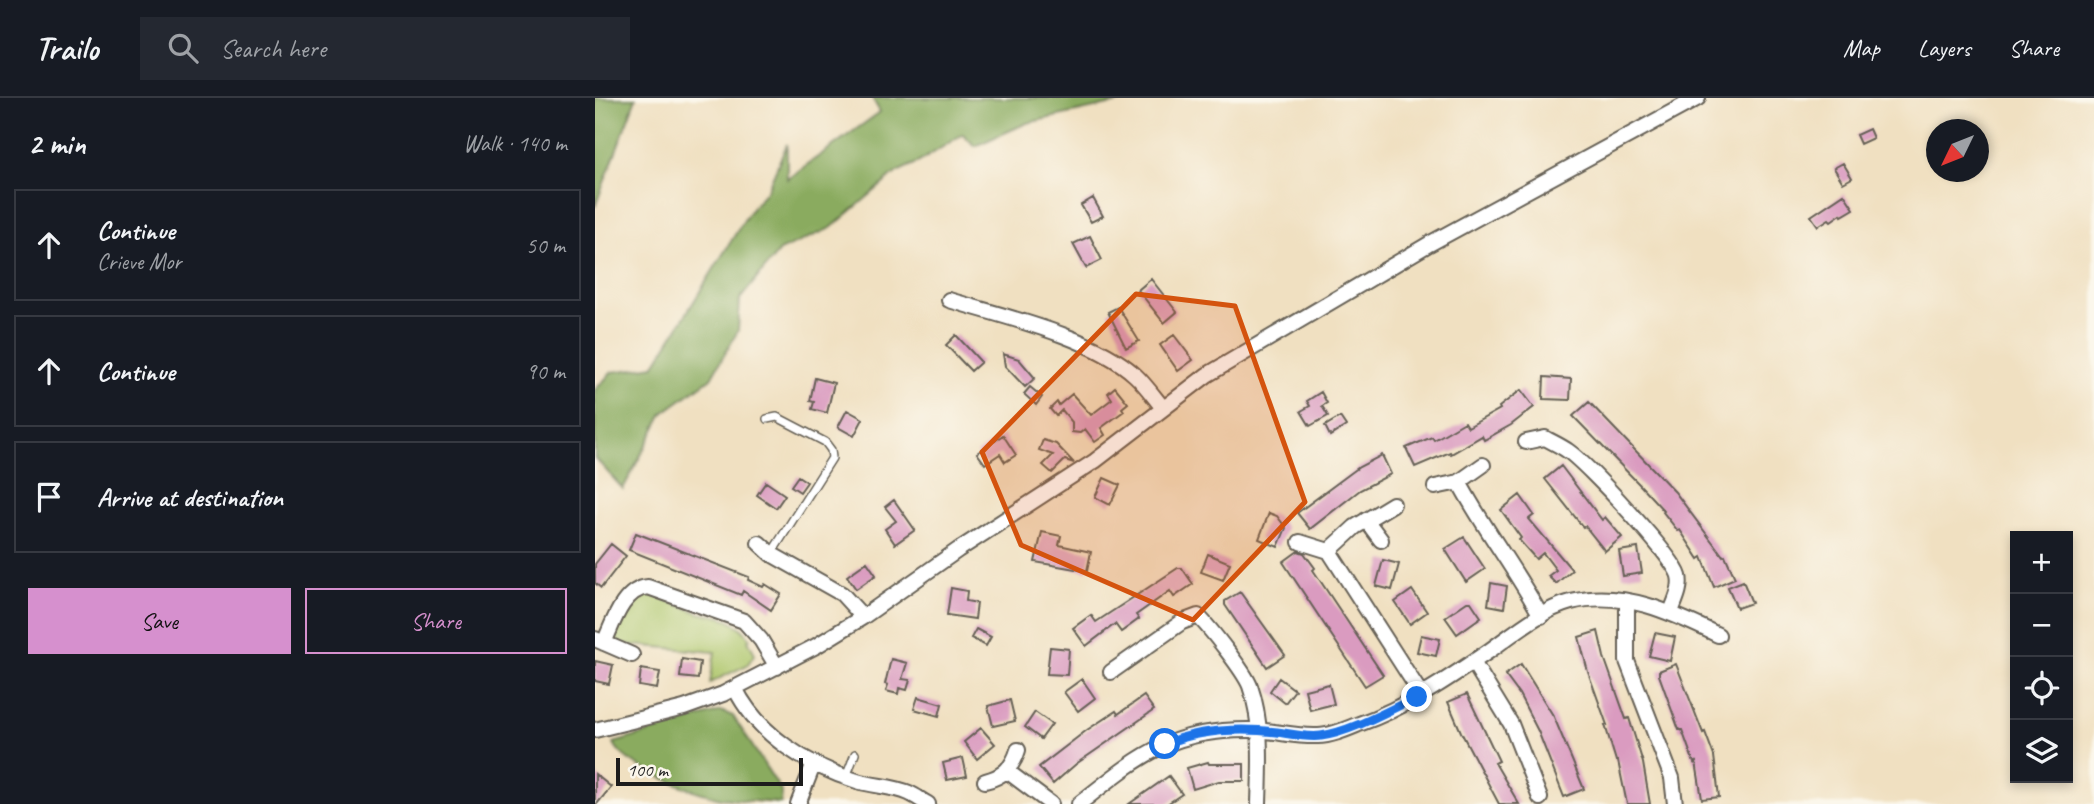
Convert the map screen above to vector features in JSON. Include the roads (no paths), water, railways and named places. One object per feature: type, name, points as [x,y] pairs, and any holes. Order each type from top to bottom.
[{"type":"street","points":[[595,730],[684,708],[735,688],[777,667],[863,617],[958,550],[1087,467],[1207,374],[1419,249],[1698,98]]},
{"type":"street","points":[[949,300],[1040,327],[1101,351],[1135,374],[1163,408]]},
{"type":"street","points":[[1526,442],[1545,438],[1569,451],[1600,479],[1668,556],[1679,576],[1678,594],[1671,612]]},
{"type":"street","points":[[1435,487],[1459,482],[1483,465]]},
{"type":"street","points":[[1459,482],[1477,516],[1525,587],[1541,617]]},
{"type":"street","points":[[1329,551],[1366,520],[1393,504]]},
{"type":"street","points":[[1366,520],[1381,540]]},
{"type":"street","points":[[1300,542],[1329,551],[1421,694]]},
{"type":"street","points":[[759,543],[771,554],[842,594],[863,617]]},
{"type":"street","points":[[632,655],[599,641],[628,596],[638,587],[648,587],[744,621],[761,640],[777,667]]},
{"type":"street","points":[[1079,804],[1126,766],[1183,737],[1226,730],[1259,730],[1320,737],[1361,723],[1421,694],[1541,617],[1571,602],[1616,598],[1671,612],[1718,635]]},
{"type":"street","points":[[1627,601],[1627,661],[1672,778],[1675,804]]},
{"type":"street","points":[[1111,672],[1182,622],[1198,616],[1209,626],[1249,684],[1259,730],[1259,804]]},
{"type":"street","points":[[1473,662],[1511,724],[1540,798]]},
{"type":"street","points":[[735,688],[757,721],[783,744],[814,763],[846,777],[908,793],[928,804]]},
{"type":"street","points":[[985,781],[1007,771],[1018,750]]},
{"type":"street","points":[[798,804],[814,763]]},
{"type":"street","points":[[1007,771],[1051,804]]},
{"type":"lane","points":[[767,419],[777,417],[825,442],[831,450],[832,458],[771,554]]},
{"type":"lane","points":[[846,777],[855,754]]}]
